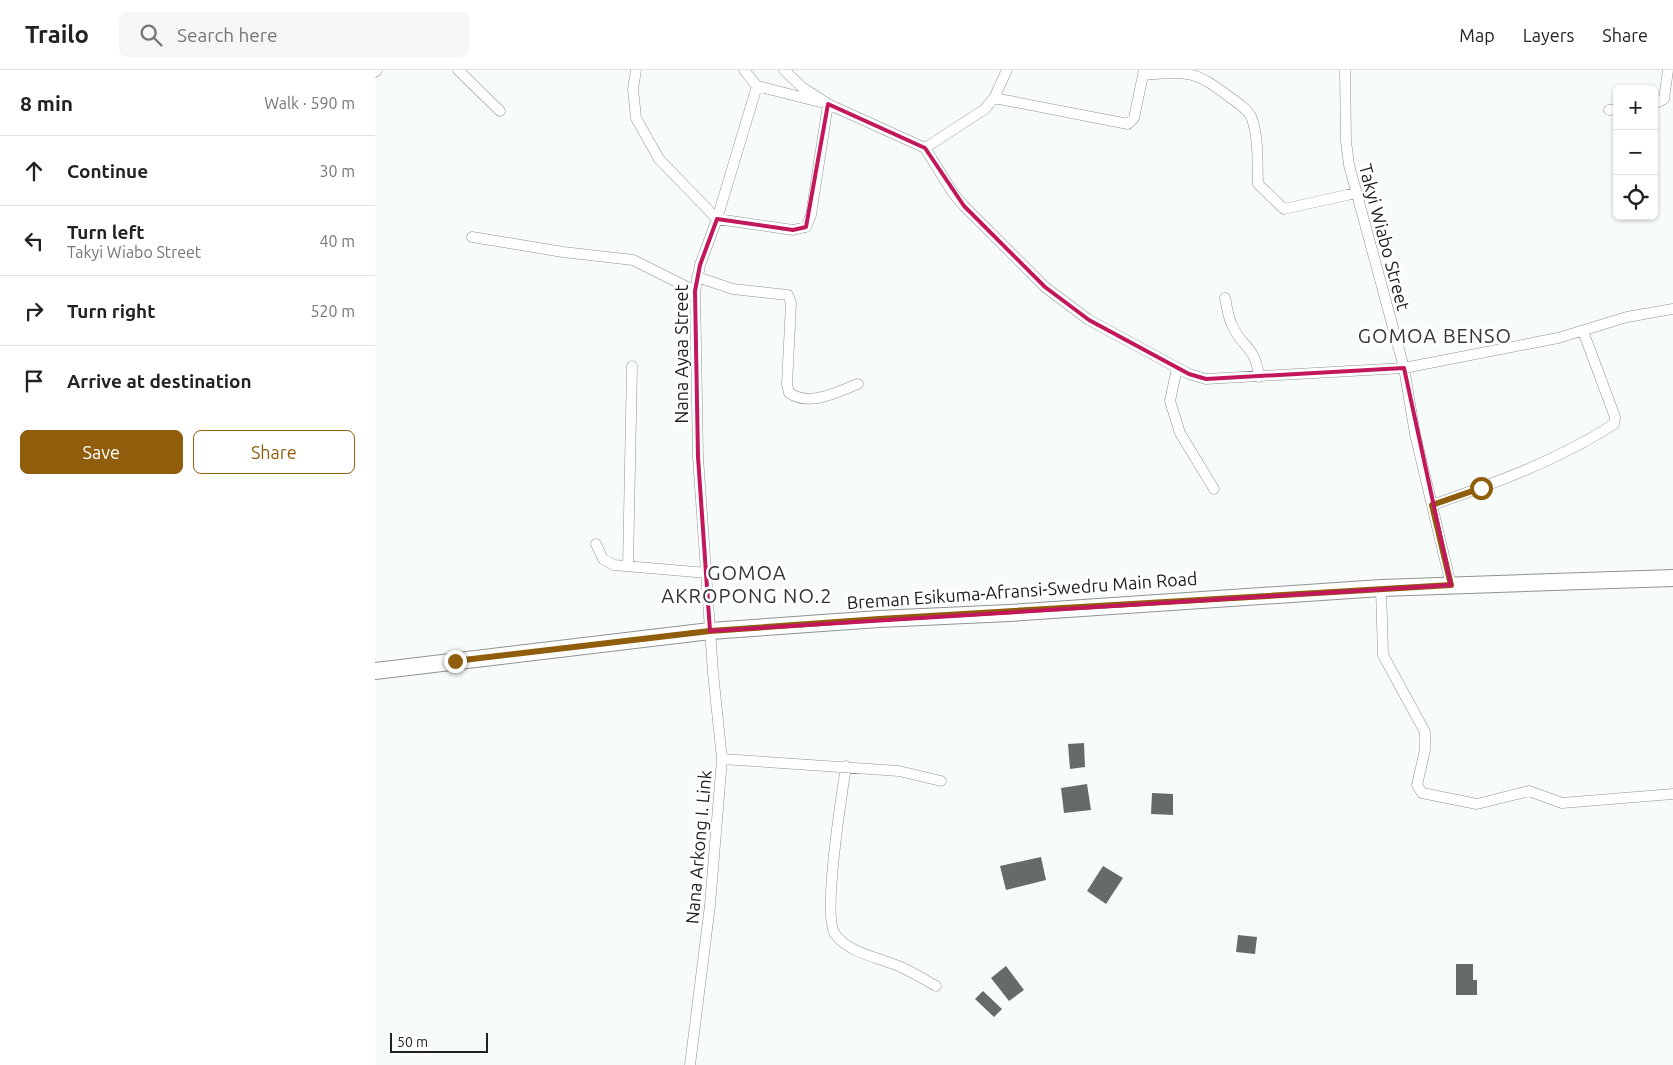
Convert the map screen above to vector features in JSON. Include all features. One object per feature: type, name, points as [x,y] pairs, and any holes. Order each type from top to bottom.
[{"type":"main road","name":"Breman Esikuma-Afransi-Swedru Main Road","points":[[375,671],[710,631],[1381,588],[1673,578]]},
{"type":"street","points":[[457,70],[500,111]]},
{"type":"street","points":[[636,70],[633,89],[636,118],[659,159],[717,219],[793,230],[806,227],[811,216],[828,104]]},
{"type":"street","points":[[744,70],[757,86],[828,104]]},
{"type":"street","points":[[784,70],[803,88],[828,104],[925,148],[953,193],[964,206],[1045,287],[1089,320],[1177,368],[1206,379],[1404,368],[1558,338],[1627,317],[1673,309]]},
{"type":"street","points":[[925,148],[982,112],[994,98],[1007,70]]},
{"type":"street","name":"Takyi Wiabo Street","points":[[1345,70],[1347,152],[1356,193],[1404,368],[1415,434],[1451,585]]},
{"type":"street","points":[[1658,102],[1664,99],[1668,70]]},
{"type":"street","points":[[994,98],[1128,124],[1134,118],[1144,72],[1182,72],[1194,74],[1207,79],[1246,110],[1254,126],[1259,184],[1281,207],[1289,210],[1356,193]]},
{"type":"street","name":"Nana Ayaa Street","points":[[710,631],[698,458],[695,291],[697,277],[717,219],[757,86]]},
{"type":"street","points":[[472,237],[563,252],[633,260],[695,291]]},
{"type":"street","points":[[697,277],[733,289],[788,295],[791,303],[787,384],[789,393],[796,398],[815,400],[858,384]]},
{"type":"street","points":[[1225,298],[1231,324],[1238,336],[1251,348],[1257,360],[1259,377]]},
{"type":"street","points":[[1432,505],[1481,488],[1541,463],[1613,424],[1615,417],[1583,331]]},
{"type":"street","points":[[628,566],[632,366]]},
{"type":"street","points":[[1177,368],[1171,401],[1180,433],[1214,489]]},
{"type":"street","points":[[597,544],[603,559],[614,564],[707,573]]},
{"type":"street","points":[[1381,588],[1383,655],[1425,732],[1425,750],[1417,785],[1422,793],[1477,804],[1529,791],[1562,803],[1673,794]]},
{"type":"street","name":"Nana Arkong I. Link","points":[[690,1065],[710,905],[722,760],[710,631]]},
{"type":"street","points":[[722,760],[846,766],[899,771],[941,781]]},
{"type":"street","points":[[846,766],[832,896],[831,914],[835,933],[851,948],[903,968],[936,986]]},
{"type":"highlighted area","points":[[828,104],[925,148],[964,206],[1045,287],[1089,320],[1189,374],[1206,379],[1404,368],[1451,585],[710,631],[698,457],[695,291],[700,265],[717,219],[793,230],[806,227]]},
{"type":"building","points":[[1084,743],[1085,767],[1070,769],[1068,744]]},
{"type":"building","points":[[1087,784],[1091,810],[1064,813],[1061,788]]},
{"type":"building","points":[[1152,793],[1173,794],[1173,815],[1151,814]]},
{"type":"building","points":[[1041,857],[1046,880],[1006,890],[1000,866]]},
{"type":"building","points":[[1103,866],[1123,878],[1106,904],[1087,891]]},
{"type":"building","points":[[1238,935],[1257,937],[1255,954],[1236,952]]},
{"type":"building","points":[[1456,964],[1473,964],[1473,980],[1477,980],[1477,995],[1456,995]]},
{"type":"building","points":[[1006,966],[1024,990],[1009,1001],[991,978]]},
{"type":"building","points":[[983,991],[1002,1009],[994,1017],[975,999]]},
{"type":"district","name":"GOMOA BENSO","points":[[1435,335]]},
{"type":"district","name":"GOMOA AKROPONG NO.2","points":[[747,584]]},
{"type":"route","points":[[455,661],[710,631],[879,619],[1009,613],[1451,585],[1432,505],[1481,488]]}]
